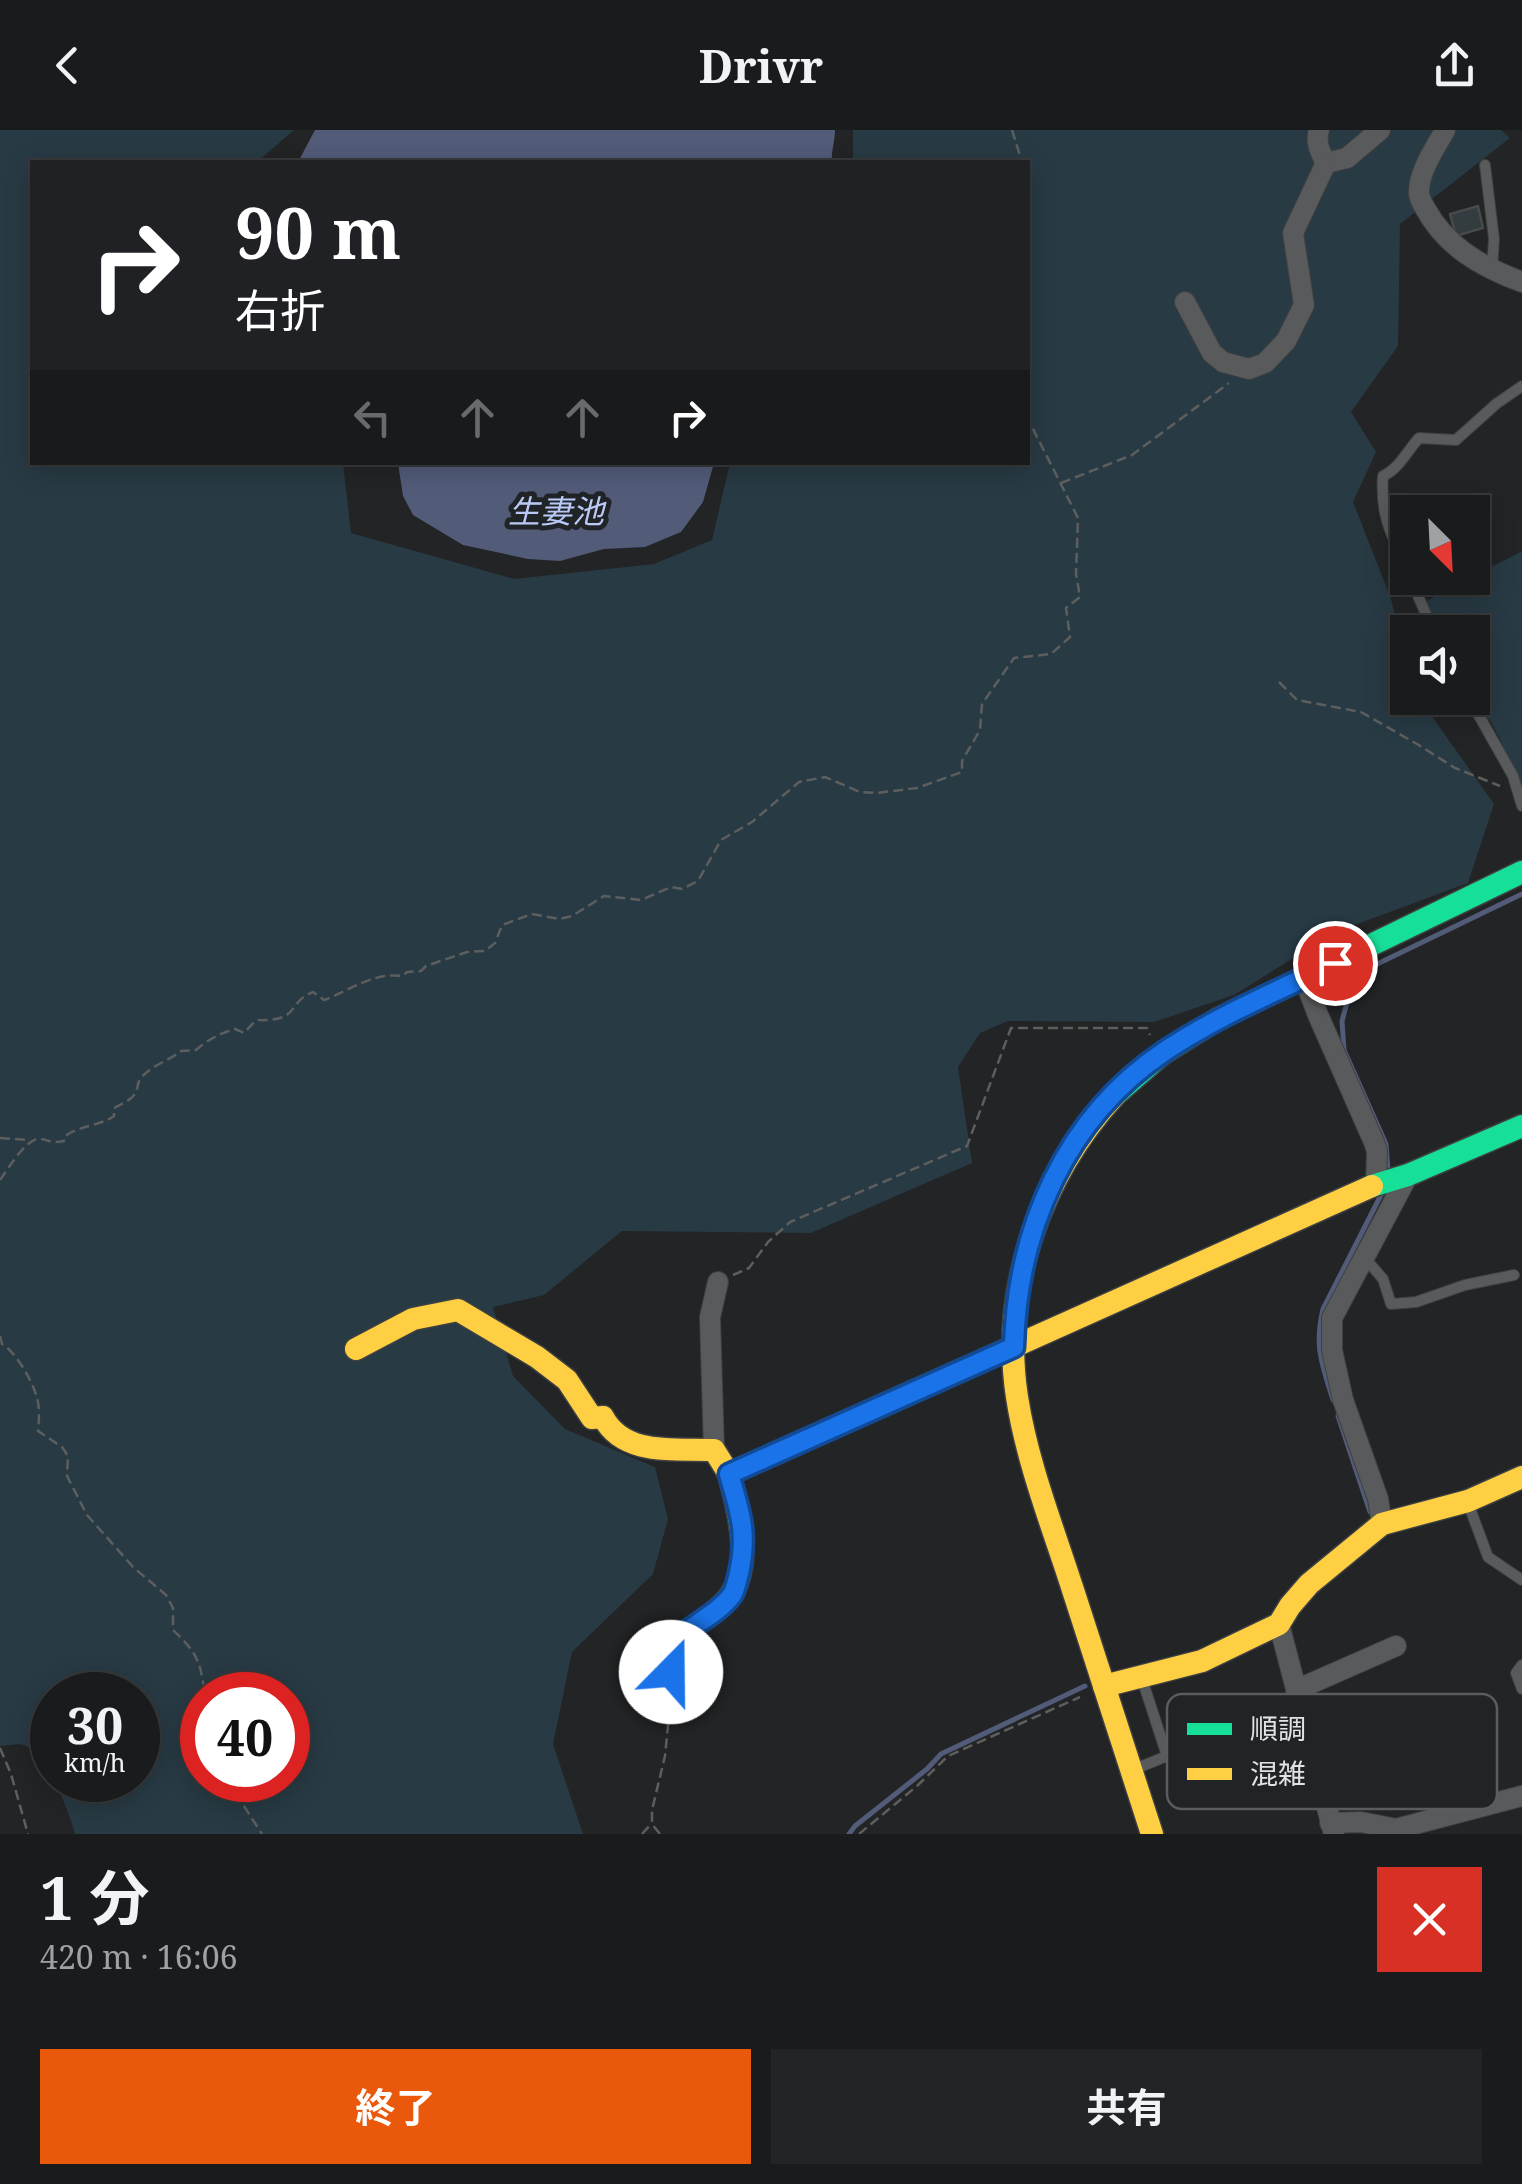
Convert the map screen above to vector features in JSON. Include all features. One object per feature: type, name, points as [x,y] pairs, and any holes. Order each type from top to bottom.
[{"type":"street","points":[[1319,130],[1317,138],[1326,163]]},
{"type":"street","points":[[1326,163],[1347,158],[1380,130]]},
{"type":"street","points":[[1445,130],[1424,168],[1419,196],[1436,228],[1473,260],[1522,282]]},
{"type":"street","points":[[1185,302],[1212,353],[1224,362],[1250,368],[1265,363],[1286,341],[1304,305],[1293,233],[1326,163]]},
{"type":"street","points":[[1152,1834],[1031,1461],[1015,1381],[1017,1298],[1028,1246],[1054,1177],[1081,1134],[1118,1091],[1162,1053],[1246,1004],[1522,872]]},
{"type":"street","points":[[1304,978],[1374,1142],[1376,1184]]},
{"type":"street","points":[[729,1474],[1376,1184],[1408,1175],[1522,1126]]},
{"type":"street","points":[[1382,1524],[1378,1499],[1343,1400],[1332,1350],[1332,1318],[1408,1175]]},
{"type":"street","points":[[671,1672],[672,1644],[734,1593],[742,1558],[744,1532],[729,1474],[714,1450],[710,1317],[718,1282]]},
{"type":"street","points":[[356,1349],[412,1319],[458,1310],[538,1357],[566,1380],[592,1418],[600,1410],[605,1426],[624,1441],[642,1447],[714,1450]]},
{"type":"street","points":[[1104,1686],[1202,1661],[1279,1624],[1309,1584],[1382,1524],[1468,1501],[1522,1478]]},
{"type":"street","points":[[1279,1624],[1297,1694]]},
{"type":"street","points":[[1296,1690],[1396,1646]]},
{"type":"street","points":[[1497,1803],[1522,1796]]},
{"type":"street","points":[[1332,1829],[1362,1822],[1396,1829],[1472,1809]]},
{"type":"lane","points":[[1485,165],[1494,239],[1492,270]]},
{"type":"lane","points":[[1390,531],[1381,498],[1382,476],[1394,472],[1419,438],[1456,440],[1522,386]]},
{"type":"lane","points":[[1478,715],[1512,776],[1520,801]]},
{"type":"lane","points":[[1364,1256],[1383,1279],[1391,1304],[1416,1302],[1464,1285],[1514,1275]]},
{"type":"lane","points":[[1468,1501],[1488,1557],[1522,1580]]},
{"type":"lane","points":[[1522,1665],[1516,1673],[1522,1689]]},
{"type":"lane","points":[[1141,1676],[1167,1753]]},
{"type":"lane","points":[[1131,1770],[1167,1756]]},
{"type":"path","points":[[1012,130],[1021,160]]},
{"type":"path","points":[[1060,483],[1132,454],[1250,368]]},
{"type":"path","points":[[0,1138],[39,1138],[50,1144],[64,1140],[74,1129],[98,1125],[114,1116],[114,1108],[135,1094],[141,1078],[160,1062],[181,1050],[196,1050],[225,1032],[235,1029],[244,1033],[256,1020],[281,1019],[290,1014],[302,996],[313,992],[324,1000],[372,978],[421,972],[426,966],[467,952],[485,952],[495,942],[502,924],[532,914],[559,919],[572,916],[604,896],[641,900],[672,887],[682,889],[698,881],[720,840],[752,822],[799,782],[826,776],[860,792],[877,793],[917,788],[962,772],[962,761],[980,730],[982,704],[1014,658],[1051,654],[1070,636],[1066,608],[1080,597],[1076,574],[1078,518],[1030,423]]},
{"type":"path","points":[[1279,682],[1297,700],[1361,712],[1454,768],[1497,784],[1520,801]]},
{"type":"path","points":[[718,1282],[750,1268],[768,1242],[790,1222],[966,1146],[1010,1028],[1147,1028],[1154,1045]]},
{"type":"path","points":[[0,1180],[30,1140]]},
{"type":"path","points":[[0,1336],[2,1344],[19,1359],[37,1398],[38,1431],[62,1446],[68,1456],[67,1476],[87,1516],[166,1595],[172,1608],[172,1630],[196,1653],[201,1672]]},
{"type":"path","points":[[660,1834],[652,1824],[652,1810],[665,1756],[671,1672]]},
{"type":"path","points":[[858,1834],[948,1756],[1104,1686]]},
{"type":"path","points":[[0,1748],[12,1774],[28,1834]]},
{"type":"path","points":[[243,1802],[262,1834]]},
{"type":"path","points":[[642,1834],[652,1824]]},
{"type":"shaded area","points":[[0,130],[294,130],[259,160],[30,160],[30,465],[343,465],[351,533],[514,579],[654,564],[712,540],[730,465],[1030,465],[1030,160],[853,160],[853,130],[1501,130],[1510,138],[1400,224],[1398,346],[1351,412],[1376,452],[1353,502],[1395,615],[1390,615],[1390,715],[1431,715],[1494,804],[1468,883],[1333,933],[1234,995],[1154,1022],[1008,1021],[980,1033],[958,1067],[972,1163],[811,1233],[622,1231],[544,1295],[493,1307],[513,1376],[565,1429],[655,1467],[668,1519],[653,1574],[572,1652],[553,1744],[583,1834],[75,1834],[64,1802],[160,1802],[160,1672],[30,1672],[30,1748],[0,1746]]},
{"type":"shaded area","points":[[1522,551],[1522,792],[1500,739],[1485,715],[1490,715],[1490,615],[1422,615],[1417,606],[1438,595],[1490,595],[1490,568]]},
{"type":"water","points":[[315,130],[835,130],[832,160],[299,160]]},
{"type":"water","name":"生妻池","points":[[398,465],[713,465],[703,502],[681,532],[645,547],[604,549],[560,561],[528,559],[463,545],[413,515],[403,496]]},
{"type":"building","points":[[1478,206],[1483,228],[1456,236],[1450,214]]},
{"type":"waterway","points":[[1388,1169],[1386,1144],[1344,1050],[1342,1021],[1349,995],[1369,968],[1522,894]]},
{"type":"waterway","points":[[1333,1400],[1319,1345],[1323,1309],[1382,1193]]},
{"type":"waterway","points":[[1338,1416],[1370,1512]]},
{"type":"waterway","points":[[849,1834],[941,1754],[1085,1686]]},
{"type":"traffic: fast","points":[[1115,1095],[1162,1054],[1218,1019],[1522,872]]},
{"type":"traffic: fast","points":[[1372,1186],[1408,1175],[1522,1126]]},
{"type":"traffic: fast","points":[[671,1671],[672,1643],[723,1604],[739,1576],[742,1542],[729,1474],[984,1360]]},
{"type":"traffic: slow","points":[[1115,1095],[1066,1160],[1032,1235],[1021,1274],[1013,1356],[1021,1421],[1034,1469],[1152,1834]]},
{"type":"traffic: slow","points":[[984,1360],[1372,1186]]},
{"type":"traffic: slow","points":[[356,1349],[413,1319],[458,1310],[537,1357],[567,1380],[592,1418],[603,1417],[624,1439],[652,1448],[714,1450],[729,1474]]},
{"type":"traffic: slow","points":[[1104,1686],[1202,1661],[1279,1624],[1309,1584],[1382,1524],[1468,1501],[1522,1477]]},
{"type":"route","points":[[671,1672],[672,1644],[734,1593],[744,1532],[729,1474],[1014,1347],[1020,1272],[1037,1217],[1054,1177],[1101,1110],[1162,1053],[1246,1004],[1335,963]]}]
